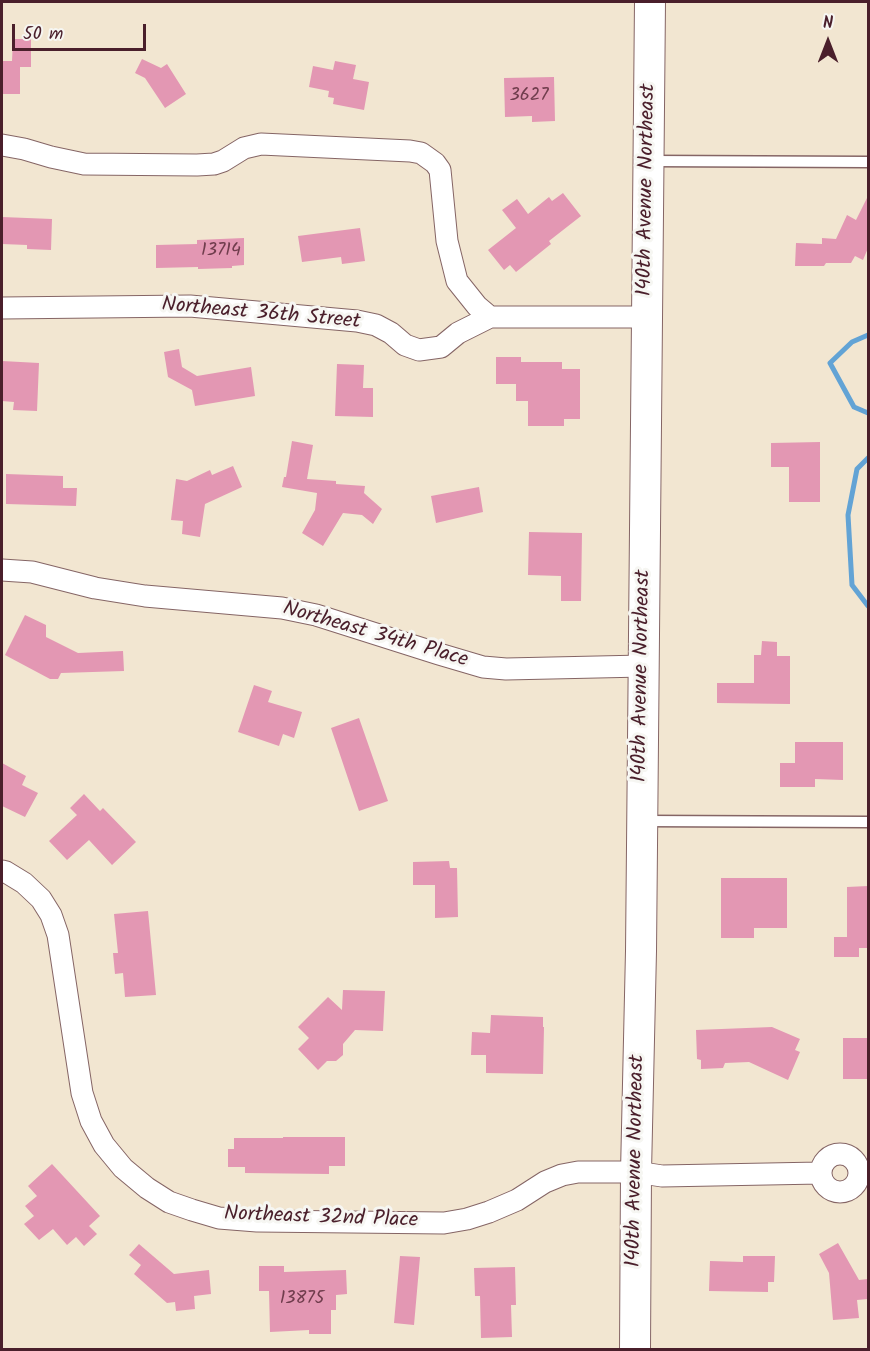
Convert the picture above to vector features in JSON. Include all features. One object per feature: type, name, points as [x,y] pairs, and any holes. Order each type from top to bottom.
[{"type":"street","name":"140th Avenue Northeast","points":[[635,1350],[650,2]]},
{"type":"street","points":[[2,145],[84,164],[214,164],[244,148],[261,144],[420,153],[435,163],[440,170],[447,241],[457,281],[477,306],[490,317]]},
{"type":"street","name":"Northeast 36th Street","points":[[2,308],[190,306],[357,321],[376,325],[392,333],[405,345],[419,350],[441,347],[458,333],[490,317],[647,317]]},
{"type":"street","name":"Northeast 34th Place","points":[[2,570],[32,572],[95,588],[145,596],[282,608],[316,615],[483,666],[506,669],[643,666]]},
{"type":"street","name":"Northeast 32nd Place","points":[[2,871],[24,883],[41,899],[51,915],[58,935],[82,1093],[91,1121],[104,1146],[123,1168],[147,1188],[169,1202],[219,1218],[257,1221],[444,1223],[489,1212],[517,1200],[562,1174],[578,1172],[636,1172],[662,1176],[820,1173],[825,1186],[837,1192],[850,1190],[864,1173]]},
{"type":"lane","points":[[648,161],[868,162]]},
{"type":"lane","points":[[641,821],[868,822]]},
{"type":"building","points":[[13,39],[31,39],[31,67],[20,67],[20,94],[2,94],[2,61],[12,61]]},
{"type":"building","points":[[142,59],[161,68],[167,64],[186,94],[165,108],[145,78],[135,73]]},
{"type":"building","points":[[335,61],[356,65],[353,79],[369,82],[364,110],[333,104],[334,98],[328,97],[329,91],[309,87],[313,66],[333,70]]},
{"type":"building","points":[[554,77],[555,121],[532,122],[532,116],[505,117],[504,78]]},
{"type":"building","points":[[563,193],[581,216],[549,241],[551,244],[516,272],[510,265],[504,270],[488,250],[516,228],[502,210],[517,199],[528,214],[549,197],[552,201]]},
{"type":"building","points":[[868,196],[868,248],[863,260],[855,256],[851,263],[795,266],[796,243],[822,244],[822,238],[836,239],[847,215],[856,220]]},
{"type":"building","points":[[2,217],[52,219],[51,250],[27,249],[27,245],[2,244]]},
{"type":"building","points":[[360,228],[365,261],[342,264],[341,257],[302,262],[298,236]]},
{"type":"building","points":[[244,238],[244,265],[232,266],[232,268],[156,268],[156,245],[197,244],[197,240]]},
{"type":"building","points":[[179,349],[182,367],[197,376],[251,367],[255,396],[195,406],[192,390],[168,377],[164,352]]},
{"type":"building","points":[[496,357],[521,357],[521,362],[562,362],[562,369],[580,369],[580,419],[564,419],[564,426],[528,426],[528,401],[516,401],[516,384],[496,384]]},
{"type":"building","points":[[2,361],[39,363],[37,411],[13,410],[14,402],[2,401]]},
{"type":"building","points":[[337,364],[364,365],[363,388],[373,388],[373,417],[335,416]]},
{"type":"building","points":[[292,441],[313,445],[307,479],[365,486],[364,493],[382,509],[373,524],[362,515],[343,513],[323,546],[302,533],[315,510],[317,493],[282,487]]},
{"type":"building","points":[[820,442],[820,502],[789,502],[789,467],[771,467],[771,443]]},
{"type":"building","points":[[233,466],[242,487],[205,504],[200,537],[182,534],[183,521],[171,520],[176,479],[187,481],[210,470],[212,475]]},
{"type":"building","points":[[6,474],[63,476],[63,488],[77,488],[76,506],[6,504]]},
{"type":"building","points":[[479,487],[483,512],[436,523],[431,496]]},
{"type":"building","points":[[529,532],[582,533],[581,601],[561,601],[561,576],[528,575]]},
{"type":"building","points":[[25,615],[46,625],[46,637],[78,653],[123,651],[124,671],[61,673],[58,679],[50,679],[5,655]]},
{"type":"building","points":[[762,641],[777,642],[777,656],[790,656],[790,704],[717,703],[717,683],[754,683],[754,655],[761,655]]},
{"type":"building","points":[[254,685],[272,691],[268,702],[302,712],[294,738],[283,734],[279,746],[238,732]]},
{"type":"building","points":[[359,718],[388,801],[359,811],[331,728]]},
{"type":"building","points":[[795,742],[843,742],[843,780],[815,779],[815,787],[780,787],[780,763],[795,763]]},
{"type":"building","points":[[2,763],[26,776],[22,785],[38,793],[25,817],[2,806]]},
{"type":"building","points":[[84,794],[100,811],[103,808],[136,842],[112,865],[89,840],[67,860],[49,841],[77,815],[70,808]]},
{"type":"building","points":[[449,861],[450,868],[457,868],[458,917],[435,918],[435,885],[413,885],[413,862]]},
{"type":"building","points":[[721,878],[787,878],[787,928],[754,928],[754,938],[721,938]]},
{"type":"building","points":[[868,886],[868,948],[859,948],[859,957],[834,957],[834,937],[847,937],[847,887]]},
{"type":"building","points":[[148,911],[156,995],[125,997],[123,973],[115,974],[113,953],[118,953],[114,914]]},
{"type":"building","points":[[343,990],[385,991],[383,1031],[355,1030],[343,1044],[343,1055],[336,1061],[327,1061],[318,1070],[298,1049],[309,1038],[298,1027],[328,997],[342,1010]]},
{"type":"building","points":[[491,1015],[543,1017],[543,1074],[486,1073],[486,1055],[471,1055],[472,1032],[490,1033]]},
{"type":"building","points":[[772,1027],[800,1039],[795,1050],[800,1052],[788,1080],[749,1062],[725,1063],[723,1068],[701,1069],[701,1060],[697,1059],[696,1030]]},
{"type":"building","points":[[843,1038],[868,1038],[868,1079],[843,1079]]},
{"type":"building","points":[[345,1137],[345,1166],[329,1166],[329,1174],[245,1173],[245,1167],[228,1167],[228,1149],[234,1149],[234,1138]]},
{"type":"building","points":[[52,1164],[100,1216],[89,1226],[97,1234],[84,1246],[76,1237],[67,1245],[53,1229],[39,1240],[24,1224],[34,1216],[25,1206],[37,1196],[28,1186]]},
{"type":"building","points":[[838,1243],[859,1280],[868,1279],[868,1299],[857,1300],[859,1318],[833,1320],[829,1273],[819,1254]]},
{"type":"building","points":[[139,1244],[174,1274],[209,1270],[211,1294],[194,1296],[195,1309],[176,1311],[175,1302],[167,1303],[134,1274],[141,1265],[129,1255]]},
{"type":"building","points":[[400,1256],[420,1257],[414,1325],[394,1323]]},
{"type":"building","points":[[743,1256],[775,1256],[774,1282],[768,1282],[768,1292],[709,1291],[710,1261],[743,1262]]},
{"type":"building","points":[[259,1266],[284,1266],[284,1272],[346,1270],[347,1294],[336,1295],[336,1310],[331,1310],[331,1334],[309,1334],[309,1330],[270,1332],[269,1291],[259,1291]]},
{"type":"building","points":[[515,1267],[516,1305],[511,1305],[512,1337],[481,1338],[480,1296],[475,1296],[474,1268]]},
{"type":"waterway","points":[[868,335],[852,342],[830,363],[854,407],[868,413]]},
{"type":"waterway","points":[[868,458],[857,469],[848,515],[852,585],[868,606]]}]
